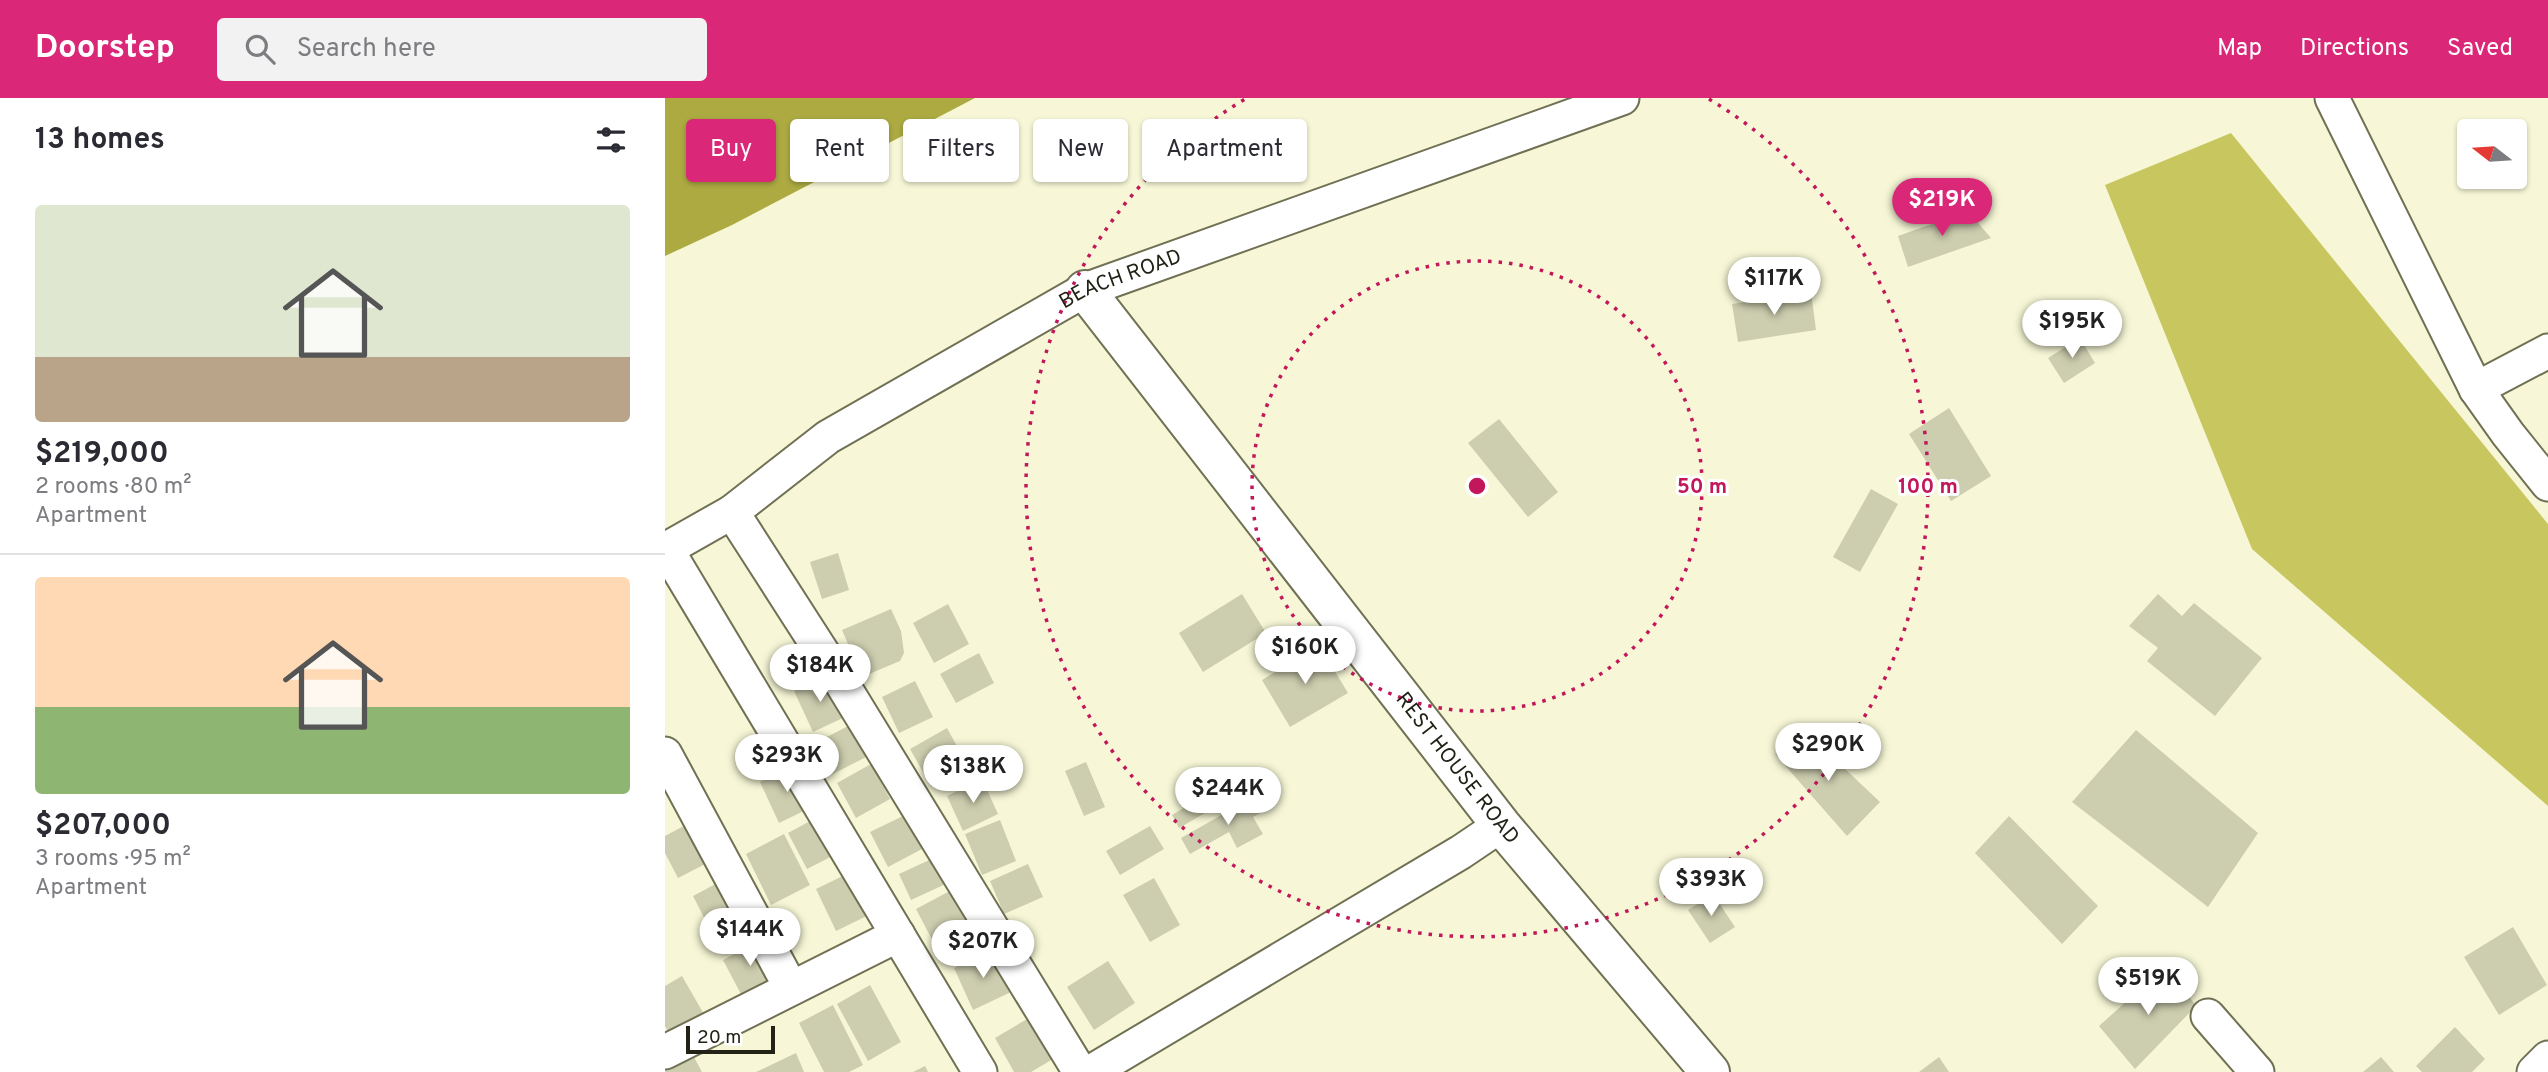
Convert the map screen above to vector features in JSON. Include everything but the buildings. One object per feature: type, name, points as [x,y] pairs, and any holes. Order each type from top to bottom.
[{"type":"main road","name":"REST HOUSE ROAD","points":[[1085,290],[1501,825],[1710,1072]]},
{"type":"street","name":"BEACH ROAD","points":[[666,550],[732,512],[828,437],[1085,290],[1622,98]]},
{"type":"street","points":[[2332,98],[2476,388],[2548,484]]},
{"type":"street","points":[[2476,388],[2548,351]]},
{"type":"street","points":[[732,512],[838,677],[1080,1072]]},
{"type":"street","points":[[666,550],[980,1072]]},
{"type":"street","points":[[665,754],[791,988]]},
{"type":"street","points":[[1091,1072],[1461,852],[1501,825]]},
{"type":"street","points":[[665,1052],[898,935]]},
{"type":"street","points":[[2207,1016],[2257,1072]]},
{"type":"street","points":[[2534,1072],[2548,1058]]},
{"type":"shaded area","points":[[665,98],[975,98],[935,119],[903,119],[903,136],[889,143],[889,119],[790,119],[790,182],[814,182],[665,256]]},
{"type":"shaded area","points":[[2231,133],[2548,524],[2548,806],[2252,549],[2105,185]]}]
